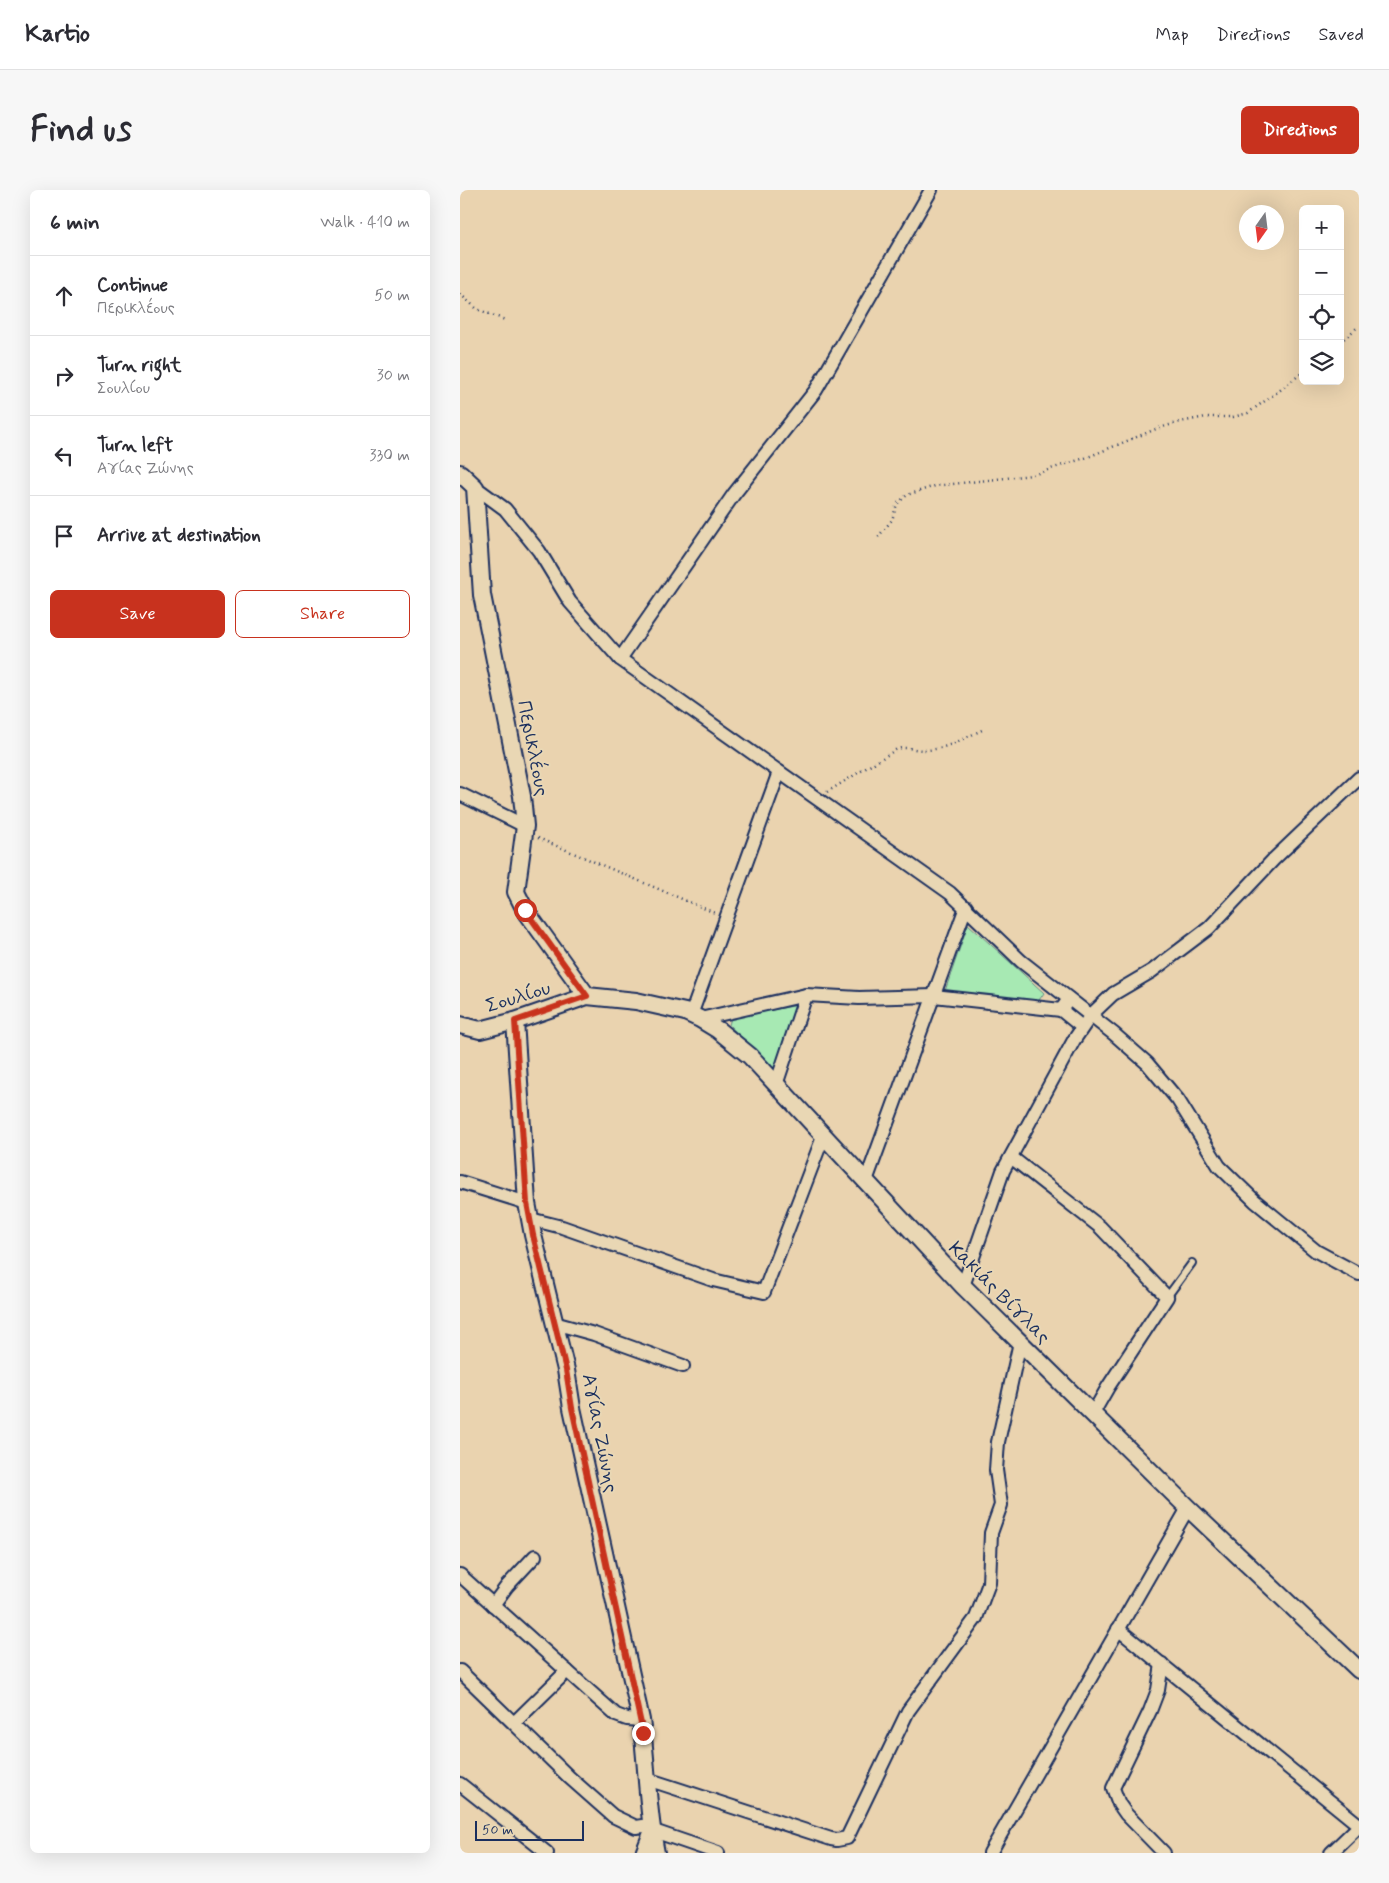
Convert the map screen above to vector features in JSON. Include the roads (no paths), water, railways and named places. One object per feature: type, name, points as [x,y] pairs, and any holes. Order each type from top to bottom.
[{"type":"street","points":[[620,659],[734,494],[816,390],[931,190]]},
{"type":"street","points":[[465,478],[505,509],[539,551],[570,602],[620,659],[932,878],[966,907],[1021,961],[1129,1047],[1161,1079],[1178,1100],[1219,1166],[1268,1212],[1316,1251],[1359,1274]]},
{"type":"street","name":"Περικλέους","points":[[465,478],[482,595],[522,796],[524,829],[516,892],[525,910],[587,996]]},
{"type":"street","points":[[779,772],[726,917],[696,1017],[806,995],[859,998],[934,996],[1061,1010],[1082,1027]]},
{"type":"street","points":[[963,1286],[998,1184],[1011,1156],[1082,1027],[1090,1016],[1113,994],[1152,971],[1209,928],[1274,859],[1359,778]]},
{"type":"street","points":[[460,794],[524,829]]},
{"type":"street","points":[[866,1182],[966,907]]},
{"type":"street","points":[[776,1085],[806,995]]},
{"type":"street","name":"Κακιάς Βίγλας","points":[[587,996],[636,1001],[696,1017],[736,1044],[963,1286],[1092,1415],[1359,1670]]},
{"type":"street","name":"Σουλίου","points":[[460,1025],[480,1030],[515,1021],[587,996]]},
{"type":"street","points":[[1061,1010],[1069,999]]},
{"type":"street","name":"Αγίας Ζώνης","points":[[515,1021],[529,1211],[566,1370],[572,1408],[641,1720],[651,1828],[656,1853]]},
{"type":"street","points":[[460,1183],[529,1211],[562,1227],[713,1280],[764,1292],[823,1137]]},
{"type":"street","points":[[1011,1156],[1100,1227],[1167,1297],[1108,1387],[1092,1415]]},
{"type":"street","points":[[554,1323],[594,1334],[684,1366]]},
{"type":"street","points":[[647,1779],[831,1839],[847,1838],[908,1711],[976,1618],[989,1583],[991,1533],[1001,1505],[996,1470],[998,1442],[1020,1342]]},
{"type":"street","points":[[990,1853],[1188,1508]]},
{"type":"street","points":[[493,1605],[507,1586],[535,1556]]},
{"type":"street","points":[[460,1575],[616,1715],[627,1719],[641,1720]]},
{"type":"street","points":[[1118,1629],[1359,1826],[1331,1853]]},
{"type":"street","points":[[1162,1664],[1158,1690],[1150,1711],[1114,1788],[1119,1804],[1126,1814],[1164,1853]]},
{"type":"street","points":[[460,1671],[570,1778],[613,1816],[636,1827],[651,1828],[718,1853]]},
{"type":"street","points":[[514,1723],[567,1671]]},
{"type":"street","points":[[460,1784],[547,1853]]},
{"type":"street","points":[[642,1853],[651,1828]]},
{"type":"lane","points":[[1167,1297],[1192,1263]]}]
